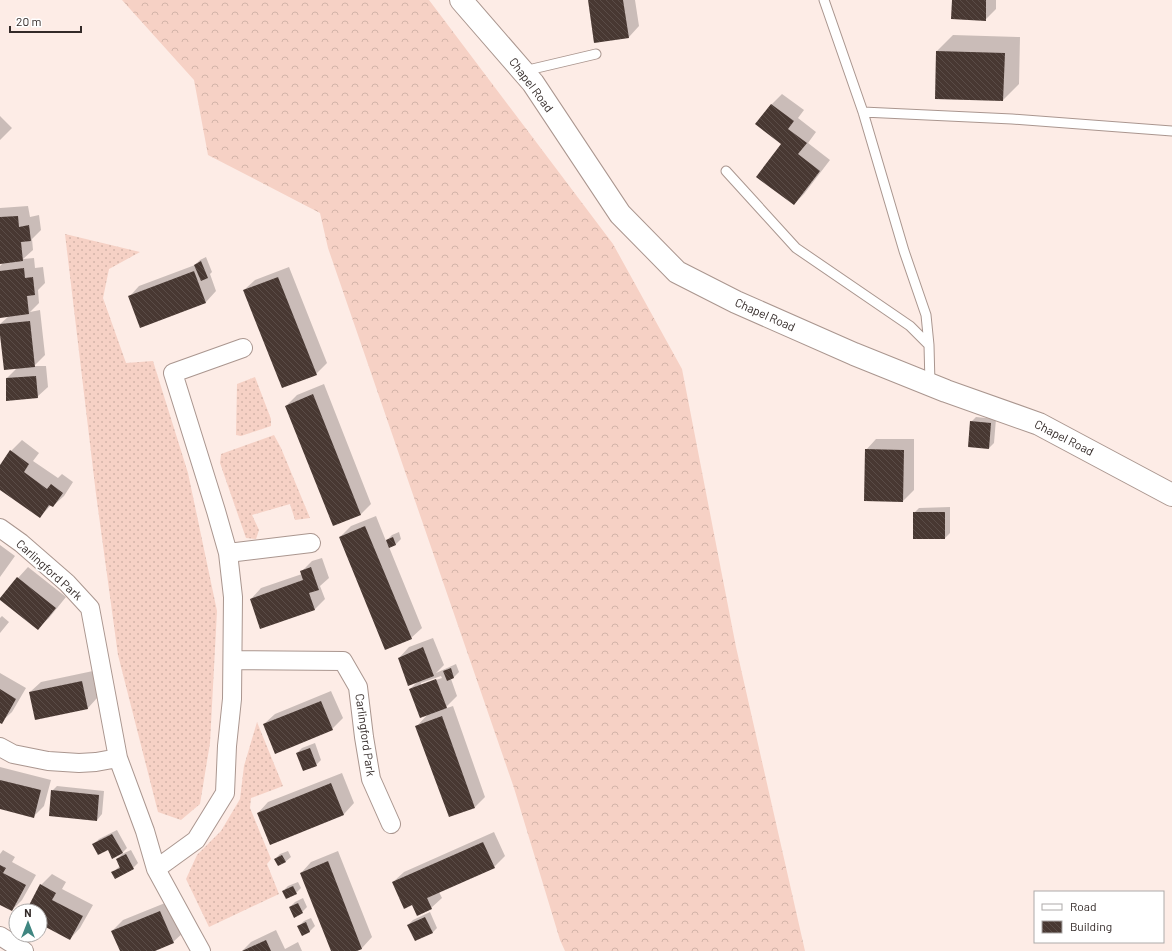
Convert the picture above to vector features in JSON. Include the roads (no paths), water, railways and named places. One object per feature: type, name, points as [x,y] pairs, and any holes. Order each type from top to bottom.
[{"type":"street","name":"Chapel Road","points":[[461,0],[533,83],[620,214],[676,272],[736,302],[854,354],[1038,424],[1172,495]]},
{"type":"street","points":[[156,869],[196,840],[225,793],[227,746],[232,699],[233,597],[228,553],[173,373],[242,348]]},
{"type":"street","name":"Carlingford Park","points":[[0,528],[21,543],[67,583],[90,608],[118,758],[145,831],[156,869],[201,951]]},
{"type":"street","points":[[228,553],[311,543]]},
{"type":"street","name":"Carlingford Park","points":[[233,660],[344,660],[358,687],[370,779],[391,824]]},
{"type":"street","points":[[0,747],[13,754],[48,761],[79,763],[118,758]]},
{"type":"street","points":[[0,936],[24,951]]},
{"type":"lane","points":[[824,0],[863,112],[900,236],[926,315],[929,345],[930,384]]},
{"type":"lane","points":[[523,71],[596,54]]},
{"type":"lane","points":[[863,112],[1012,119],[1172,131]]},
{"type":"lane","points":[[726,171],[796,248],[910,326],[929,345]]}]
